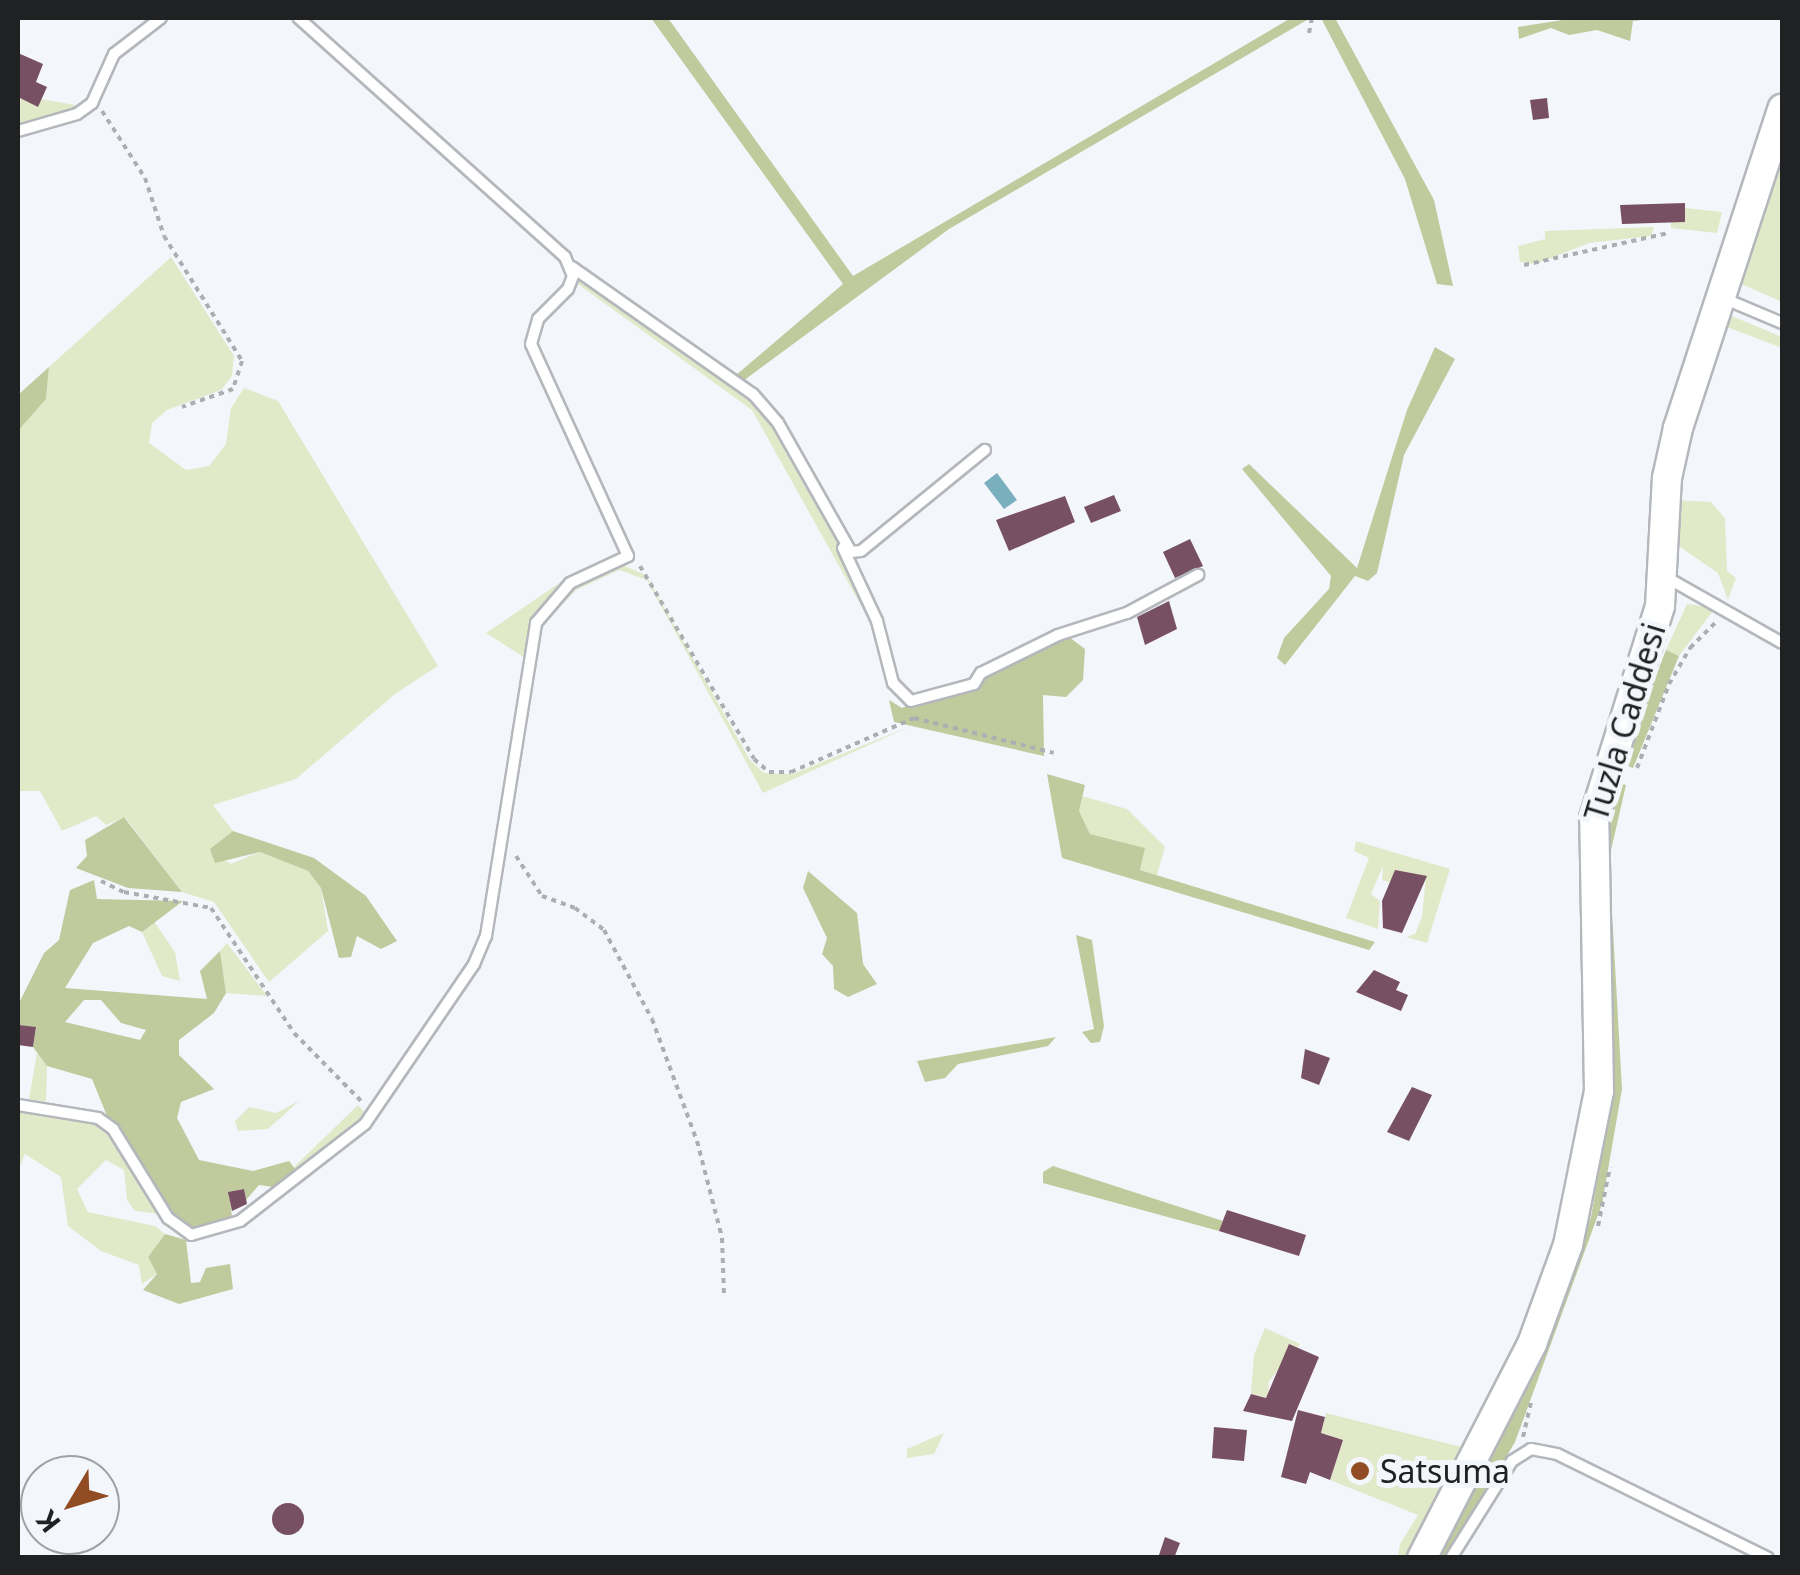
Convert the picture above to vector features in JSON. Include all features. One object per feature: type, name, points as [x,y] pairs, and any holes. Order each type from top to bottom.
[{"type":"main road","name":"Tuzla Caddesi","points":[[1422,1558],[1532,1344],[1568,1245],[1599,1091],[1590,844],[1652,644],[1664,576],[1671,453],[1718,296],[1782,109]]},
{"type":"lane","points":[[18,131],[77,114],[97,97],[114,54],[161,18]]},
{"type":"lane","points":[[299,18],[571,266],[753,394],[778,423],[843,547],[877,621],[892,683],[911,700],[974,684],[981,672],[1065,632],[1127,613],[1198,575]]},
{"type":"lane","points":[[18,1105],[98,1118],[114,1129],[168,1218],[191,1235],[240,1221],[374,1114],[474,964],[486,936],[536,623],[570,583],[628,556],[530,344],[538,319],[568,289],[571,266]]},
{"type":"lane","points":[[1718,296],[1782,322]]},
{"type":"lane","points":[[843,547],[861,551],[985,450]]},
{"type":"lane","points":[[1664,576],[1782,644]]},
{"type":"lane","points":[[1452,1558],[1512,1461],[1531,1449],[1556,1454],[1768,1558]]},
{"type":"path","points":[[1310,33],[1312,18]]},
{"type":"path","points":[[97,97],[145,178],[164,236],[242,361],[233,389],[182,407]]},
{"type":"path","points":[[1524,265],[1668,233]]},
{"type":"path","points":[[628,556],[650,575],[738,732],[770,772],[791,772],[914,718],[1054,753]]},
{"type":"path","points":[[502,824],[532,886],[604,930],[652,1019],[714,1206],[724,1296]]},
{"type":"path","points":[[102,881],[124,892],[210,908],[294,1033],[374,1114]]},
{"type":"green space","points":[[651,18],[668,18],[853,276],[1291,18],[1307,20],[949,229],[743,381],[735,376],[843,284]]},
{"type":"green space","points":[[1321,18],[1335,18],[1434,200],[1453,286],[1437,284],[1405,179]]},
{"type":"green space","points":[[1575,18],[1658,18],[1633,21],[1630,41],[1597,30],[1569,35],[1551,28],[1519,39],[1518,27]]},
{"type":"green space","points":[[18,97],[38,106],[41,99],[81,106],[18,125]]},
{"type":"green space","points":[[1782,150],[1782,302],[1739,283]]},
{"type":"green space","points":[[1685,208],[1722,212],[1717,233],[1671,228],[1671,222],[1685,222]]},
{"type":"green space","points":[[1654,227],[1651,236],[1589,243],[1536,264],[1520,262],[1518,246],[1545,239],[1545,231]]},
{"type":"green space","points":[[171,257],[234,356],[232,376],[221,390],[167,410],[152,423],[149,443],[186,470],[209,466],[226,444],[231,408],[244,388],[278,401],[438,666],[395,694],[296,779],[213,805],[233,831],[211,849],[230,864],[260,852],[308,871],[321,888],[328,931],[269,982],[214,902],[182,892],[125,817],[106,825],[96,816],[62,831],[40,791],[18,791],[18,431],[46,399],[49,367]]},
{"type":"green space","points":[[580,278],[761,408],[849,564],[877,634],[752,410],[578,284]]},
{"type":"green space","points":[[1727,314],[1782,337],[1782,348],[1722,325]]},
{"type":"green space","points":[[1435,347],[1455,359],[1404,455],[1377,573],[1368,581],[1355,576],[1285,665],[1277,658],[1284,638],[1329,589],[1331,576],[1242,469],[1249,464],[1357,568],[1407,410]]},
{"type":"green space","points":[[49,367],[46,399],[18,431],[18,395]]},
{"type":"green space","points":[[1676,500],[1711,502],[1725,518],[1727,571],[1736,578],[1728,600],[1718,573],[1680,547]]},
{"type":"green space","points":[[622,565],[646,575],[750,760],[764,773],[793,774],[913,725],[763,793],[647,580],[619,570],[576,590],[538,630],[575,584]]},
{"type":"green space","points":[[558,584],[527,659],[486,633]]},
{"type":"green space","points":[[1687,604],[1715,608],[1679,656],[1666,650]]},
{"type":"green space","points":[[1065,634],[1085,649],[1083,680],[1066,697],[1043,695],[1044,756],[894,722],[889,700],[902,708]]},
{"type":"green space","points":[[1666,650],[1679,656],[1633,768],[1622,764]]},
{"type":"green space","points":[[1047,774],[1085,785],[1079,811],[1090,834],[1145,848],[1140,870],[1375,942],[1369,950],[1062,858]]},
{"type":"green space","points":[[1617,782],[1626,785],[1609,859],[1622,1089],[1602,1204],[1515,1442],[1448,1557],[1429,1558],[1462,1510],[1538,1362],[1591,1217],[1614,1088],[1598,859]]},
{"type":"green space","points":[[1082,796],[1127,809],[1165,847],[1157,875],[1140,870],[1144,848],[1090,834],[1079,811]]},
{"type":"green space","points":[[124,817],[182,892],[128,888],[76,868],[87,856],[85,840]]},
{"type":"green space","points":[[233,831],[314,858],[366,896],[397,941],[381,949],[357,936],[351,957],[339,958],[321,888],[308,871],[260,852],[215,863],[210,849]]},
{"type":"green space","points":[[1356,841],[1450,869],[1427,943],[1406,937],[1415,934],[1422,917],[1426,876],[1392,883],[1382,880],[1383,866],[1371,894],[1380,901],[1378,929],[1346,918],[1369,858],[1354,851]]},
{"type":"green space","points":[[808,871],[857,913],[863,964],[877,984],[848,997],[834,989],[833,966],[822,954],[827,938],[803,888]]},
{"type":"green space","points":[[94,880],[97,899],[183,901],[142,932],[129,926],[93,943],[65,988],[207,999],[200,971],[220,951],[226,993],[214,1013],[179,1040],[179,1055],[214,1089],[181,1102],[177,1118],[199,1160],[253,1171],[289,1161],[299,1174],[281,1188],[259,1185],[246,1200],[244,1189],[229,1192],[232,1217],[222,1225],[198,1231],[172,1215],[107,1116],[92,1079],[47,1066],[33,1047],[36,1028],[19,1025],[18,1005],[44,953],[59,940],[70,890]],"holes":[[[84,1000],[101,1000],[121,1023],[146,1030],[140,1040],[65,1022]]]},
{"type":"green space","points":[[153,920],[175,952],[180,981],[162,976],[142,932]]},
{"type":"green space","points":[[1076,935],[1092,940],[1104,1026],[1100,1042],[1091,1043],[1082,1032],[1094,1029]]},
{"type":"green space","points":[[227,943],[267,996],[226,993],[220,951]]},
{"type":"green space","points":[[1056,1037],[1048,1046],[958,1064],[945,1078],[925,1082],[917,1061]]},
{"type":"green space","points":[[37,1053],[47,1066],[46,1102],[29,1099]]},
{"type":"green space","points":[[299,1101],[268,1129],[238,1131],[235,1121],[249,1107],[276,1113]]},
{"type":"green space","points":[[358,1105],[368,1116],[299,1174],[294,1167]]},
{"type":"green space","points":[[18,1112],[102,1125],[122,1147],[161,1214],[135,1211],[127,1200],[124,1170],[106,1160],[77,1189],[88,1212],[155,1226],[165,1234],[148,1257],[157,1274],[142,1284],[139,1265],[101,1251],[68,1226],[61,1177],[25,1154],[18,1171]]},
{"type":"green space","points":[[1053,1166],[1223,1221],[1219,1231],[1043,1183],[1043,1172]]},
{"type":"green space","points":[[165,1234],[186,1240],[191,1283],[200,1282],[206,1268],[230,1264],[233,1289],[179,1304],[143,1290],[157,1274],[148,1257]]},
{"type":"green space","points":[[1265,1328],[1300,1344],[1269,1381],[1268,1398],[1251,1394],[1254,1355]]},
{"type":"green space","points":[[1326,1413],[1470,1449],[1405,1557],[1398,1557],[1400,1544],[1418,1515],[1330,1480],[1343,1440],[1321,1433]]},
{"type":"green space","points":[[944,1433],[934,1454],[907,1458],[907,1449]]},
{"type":"water","points":[[997,473],[1017,500],[1004,509],[984,483]]},
{"type":"building","points":[[18,53],[43,64],[36,82],[47,87],[38,107],[18,97]]},
{"type":"building","points":[[1547,98],[1549,118],[1533,120],[1530,100]]},
{"type":"building","points":[[1685,203],[1685,222],[1622,224],[1620,205]]},
{"type":"building","points":[[1114,495],[1121,511],[1091,523],[1084,507]]},
{"type":"building","points":[[1065,496],[1075,522],[1009,551],[996,520]]},
{"type":"building","points":[[1190,539],[1203,566],[1175,578],[1163,552]]},
{"type":"building","points":[[1169,601],[1177,629],[1145,645],[1137,617]]},
{"type":"building","points":[[1395,870],[1427,876],[1402,933],[1383,928],[1382,901]]},
{"type":"building","points":[[1374,970],[1400,982],[1396,990],[1408,995],[1401,1011],[1356,992]]},
{"type":"building","points":[[19,1025],[36,1027],[33,1047],[18,1045]]},
{"type":"building","points":[[1305,1049],[1330,1058],[1319,1085],[1301,1078]]},
{"type":"building","points":[[1412,1087],[1432,1095],[1409,1141],[1387,1132]]},
{"type":"building","points":[[244,1189],[247,1204],[232,1211],[228,1192]]},
{"type":"building","points":[[1227,1210],[1306,1235],[1299,1256],[1219,1231]]},
{"type":"building","points":[[1289,1344],[1319,1357],[1292,1421],[1243,1411],[1251,1394],[1266,1398]]},
{"type":"building","points":[[1298,1410],[1325,1417],[1321,1433],[1343,1440],[1330,1480],[1310,1472],[1306,1484],[1281,1477]]},
{"type":"building","points":[[1214,1427],[1247,1430],[1244,1461],[1212,1458]]},
{"type":"building","points":[[288,1503],[299,1508],[304,1519],[299,1530],[288,1535],[277,1530],[272,1519],[277,1508]]},
{"type":"building","points":[[1165,1537],[1180,1543],[1174,1558],[1158,1558]]},
{"type":"place","name":"Satsuma","points":[[1360,1471]]}]
